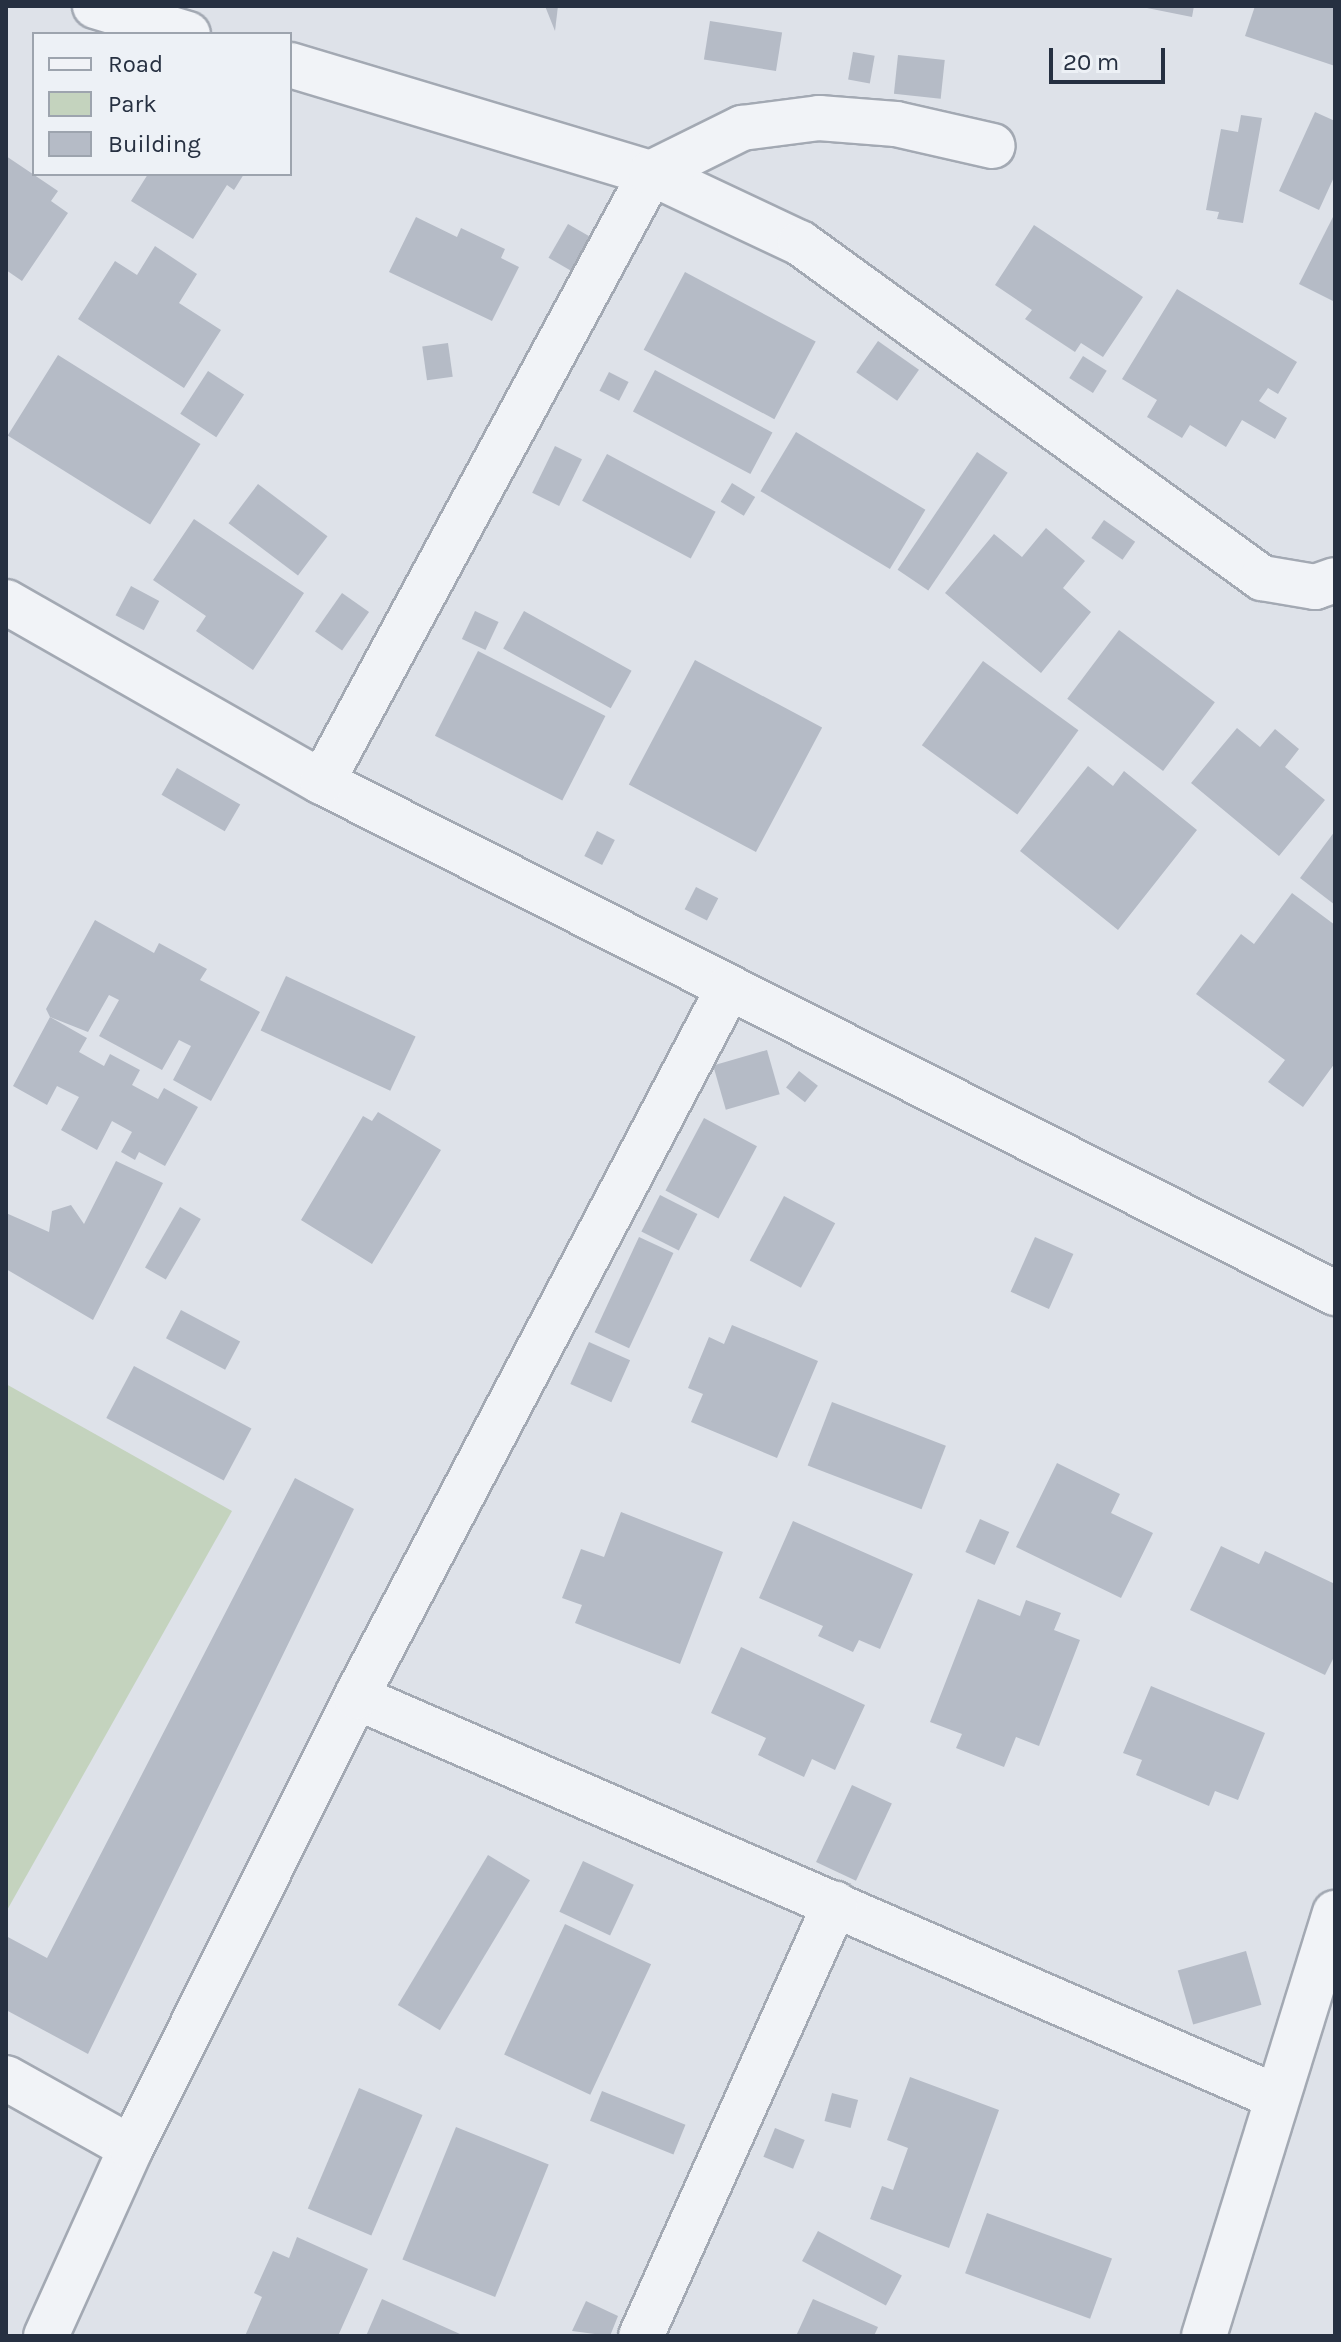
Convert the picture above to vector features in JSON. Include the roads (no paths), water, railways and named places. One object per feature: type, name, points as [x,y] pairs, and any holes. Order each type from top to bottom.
[{"type":"street","points":[[95,6],[181,32]]},
{"type":"street","points":[[292,66],[651,173],[800,243],[950,347],[1262,578],[1315,587],[1335,580]]},
{"type":"street","points":[[322,782],[651,173],[742,128],[819,118],[896,124],[993,146]]},
{"type":"street","points":[[6,602],[322,782],[1335,1293]]},
{"type":"street","points":[[46,2336],[131,2148],[356,1697],[729,987]]},
{"type":"street","points":[[356,1697],[1277,2097]]},
{"type":"street","points":[[641,2336],[835,1904]]},
{"type":"street","points":[[1204,2336],[1335,1913]]},
{"type":"street","points":[[6,2078],[131,2148]]}]
